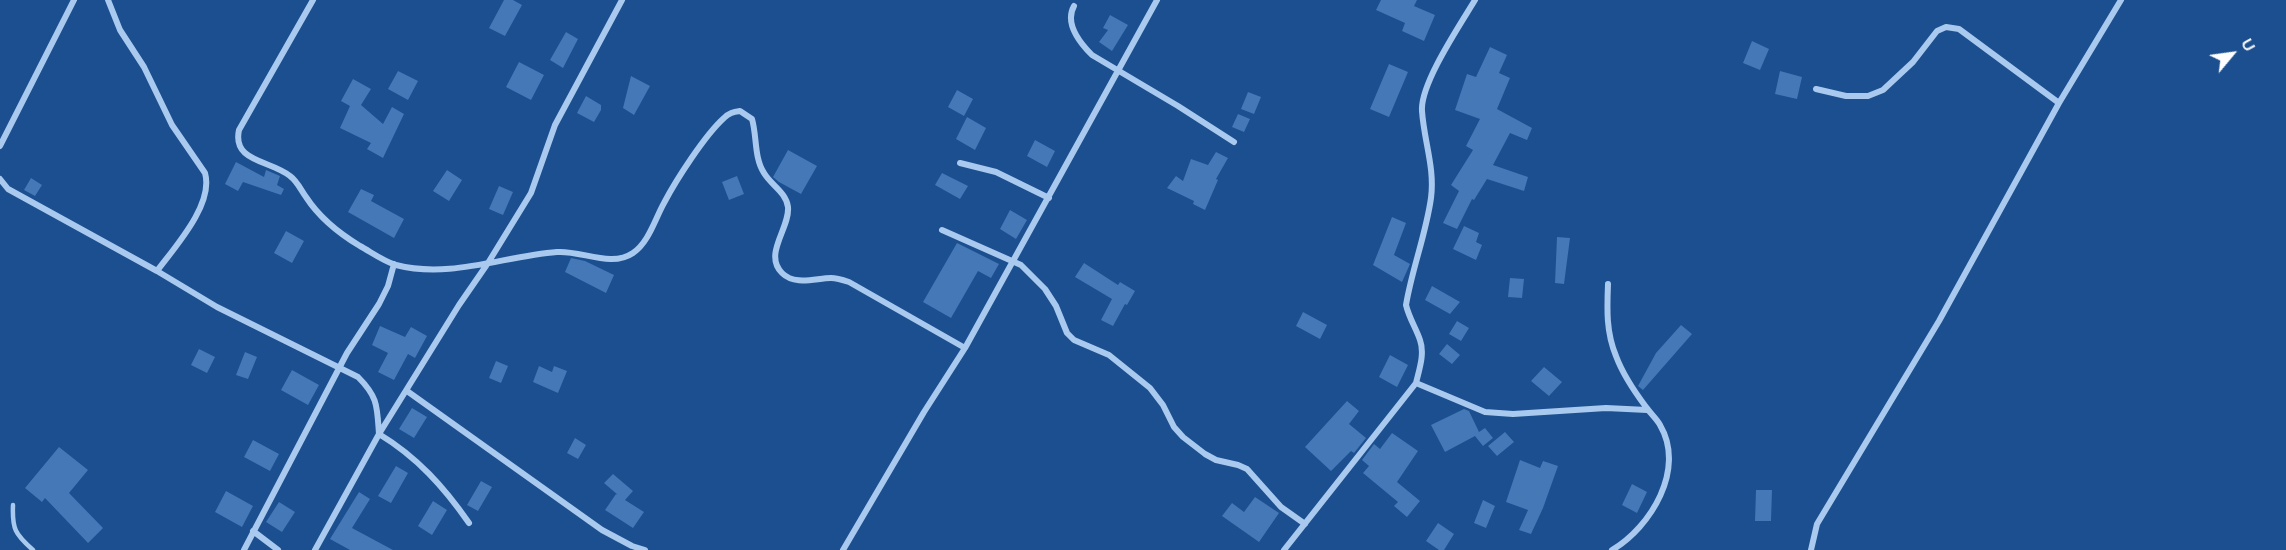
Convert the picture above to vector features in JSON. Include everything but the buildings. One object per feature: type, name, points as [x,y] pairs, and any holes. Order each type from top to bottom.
[{"type":"street","points":[[0,146],[74,0]]},
{"type":"street","points":[[108,0],[120,30],[144,67],[172,125],[205,173],[208,182],[205,199],[158,271]]},
{"type":"street","points":[[313,0],[238,130],[237,143],[247,155],[290,176],[320,214],[348,239],[394,264],[432,270],[488,264],[558,252],[573,252],[612,259],[626,257],[635,252],[643,243],[664,202],[716,126],[732,112],[740,111],[752,119],[759,163],[764,173],[781,193],[788,207],[776,254],[777,266],[783,274],[799,281],[833,278],[849,282],[965,348]]},
{"type":"street","points":[[315,550],[379,434],[531,193],[555,125],[622,0]]},
{"type":"street","points":[[843,550],[924,412],[965,348],[1157,0]]},
{"type":"street","points":[[1284,550],[1416,383],[1422,351],[1406,305],[1431,199],[1432,180],[1421,108],[1431,76],[1475,0]]},
{"type":"street","points":[[1811,550],[1817,524],[1938,321],[2059,103],[2121,0]]},
{"type":"street","points":[[1074,6],[1070,13],[1070,23],[1092,55],[1178,105],[1234,142]]},
{"type":"street","points":[[1816,89],[1846,96],[1868,96],[1883,90],[1913,62],[1937,31],[1951,27],[1959,29],[2059,103]]},
{"type":"street","points":[[960,163],[996,172],[1048,198]]},
{"type":"street","points":[[0,179],[8,189],[158,271],[243,321],[358,377],[371,390],[377,403],[379,434]]},
{"type":"street","points":[[942,230],[1014,260],[1045,289],[1056,306],[1067,333],[1074,340],[1109,355],[1150,388],[1163,405],[1174,427],[1183,437],[1216,460],[1247,469],[1281,507],[1305,524]]},
{"type":"street","points":[[244,550],[340,367],[379,304],[388,286],[394,264]]},
{"type":"street","points":[[1608,284],[1606,321],[1610,342],[1624,375],[1647,410],[1660,424],[1669,454],[1665,481],[1654,506],[1635,533],[1612,550]]},
{"type":"street","points":[[1416,383],[1485,412],[1513,414],[1606,408],[1647,410]]},
{"type":"street","points":[[407,391],[602,530],[645,550]]},
{"type":"street","points":[[379,434],[420,464],[452,499],[469,523]]},
{"type":"street","points":[[253,531],[278,550]]},
{"type":"lane","points":[[13,505],[13,521],[17,535],[33,550]]}]
